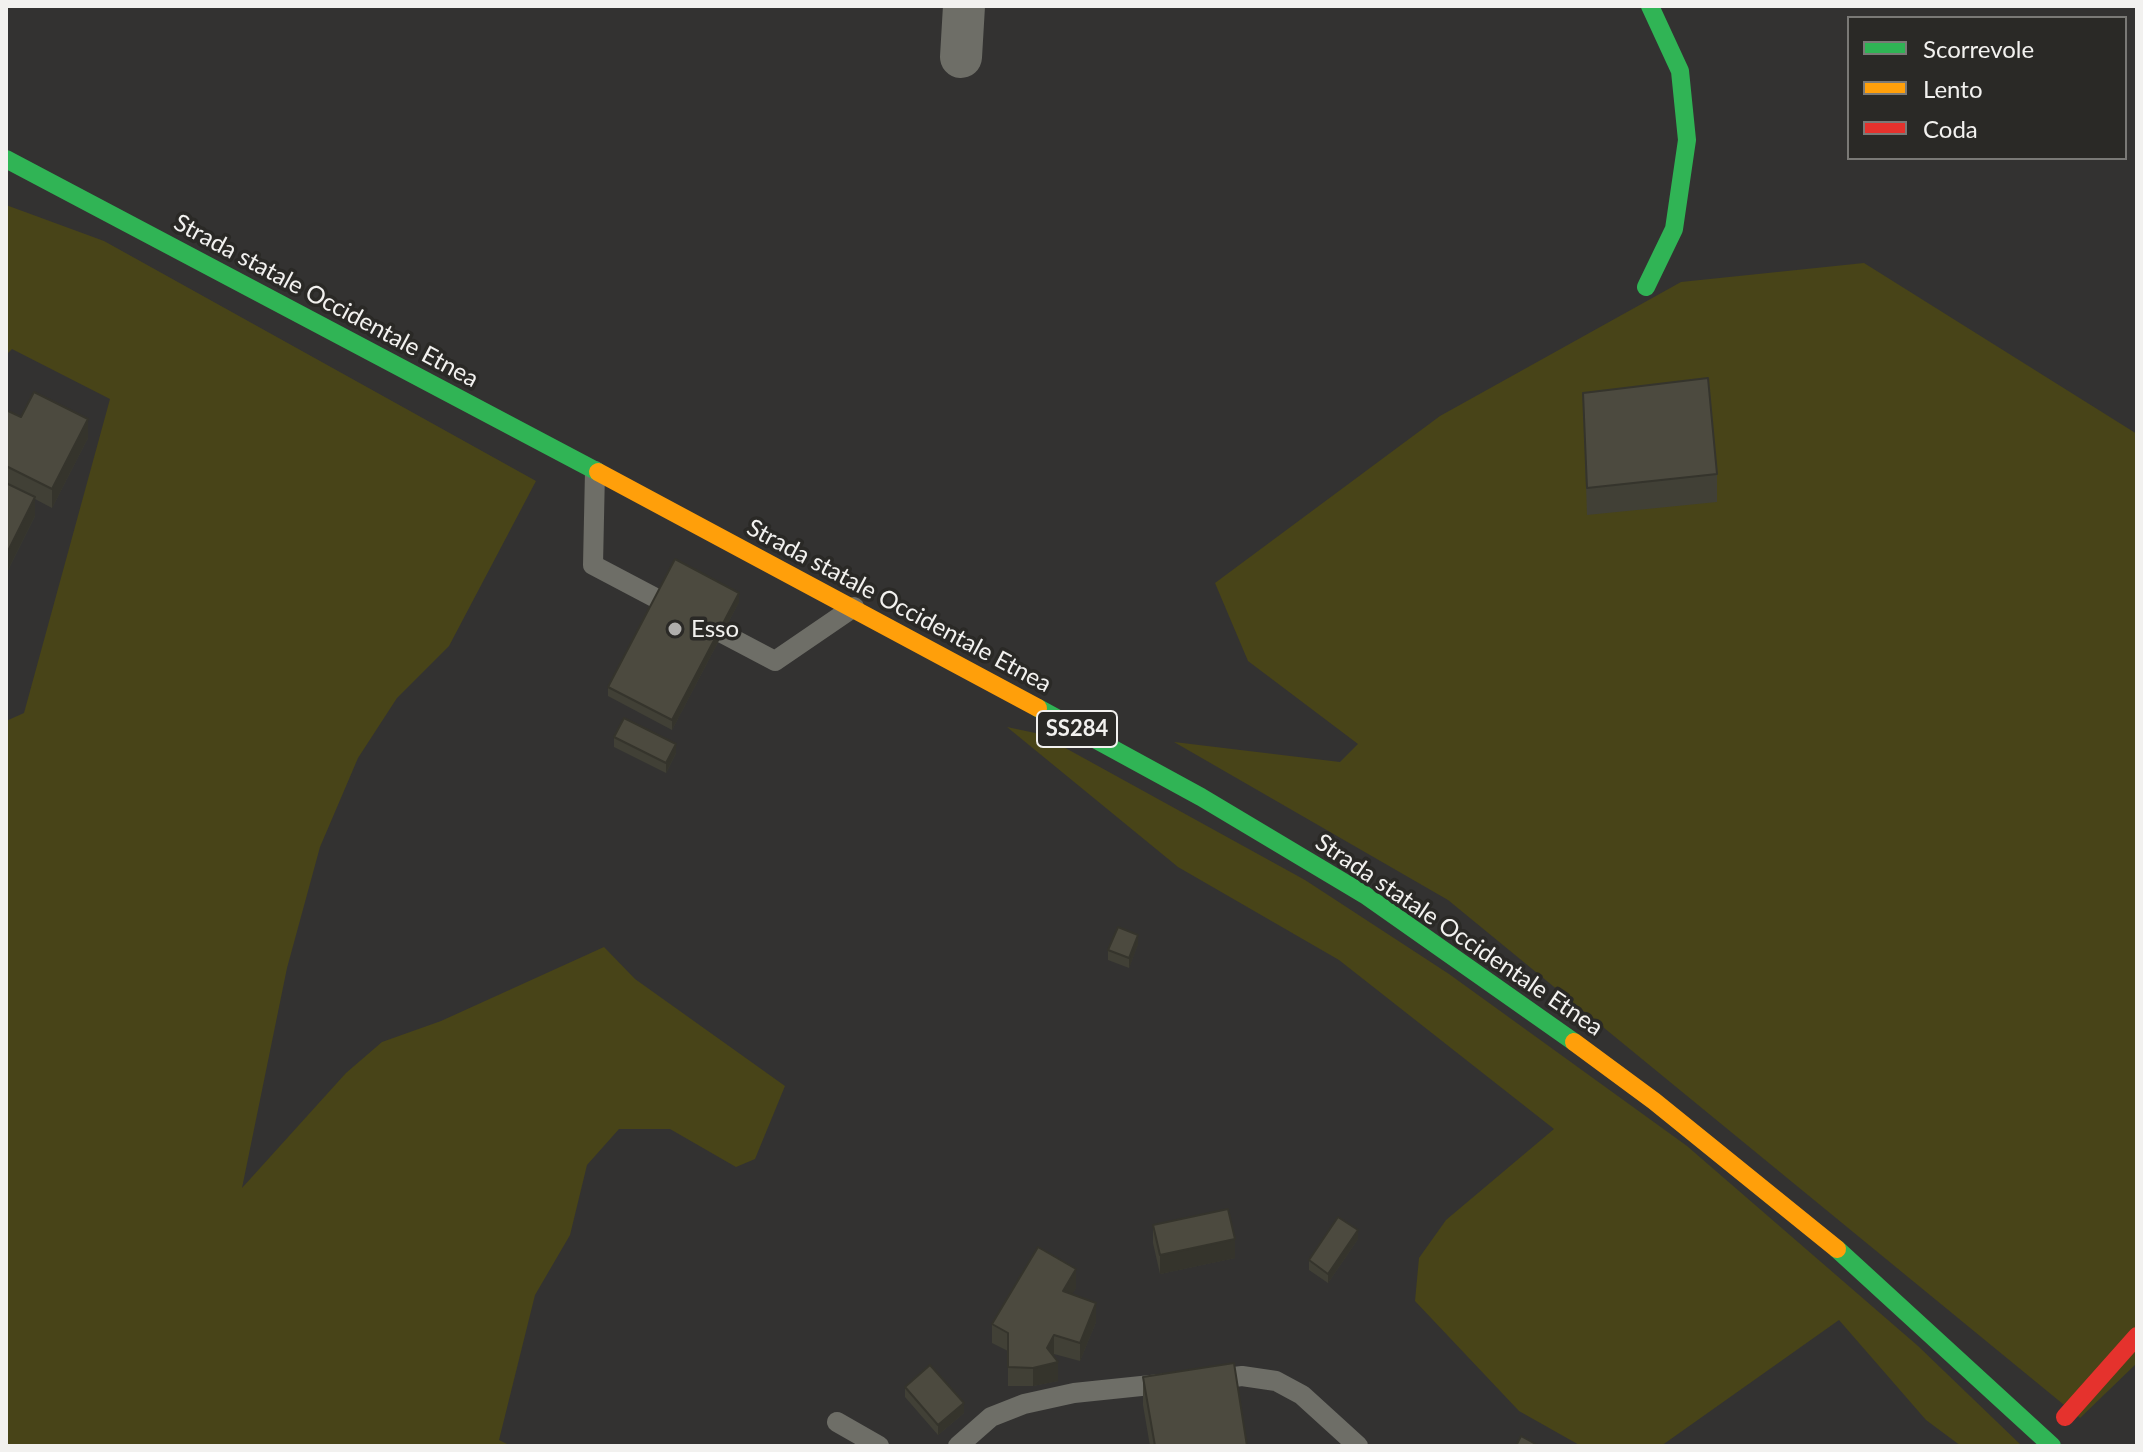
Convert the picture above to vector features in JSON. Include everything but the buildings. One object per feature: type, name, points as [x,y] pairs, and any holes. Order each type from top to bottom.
[{"type":"main road","points":[[1646,287],[1674,229],[1687,140],[1680,71],[1650,6]]},
{"type":"main road","name":"Strada statale Occidentale Etnea","points":[[6,159],[854,607],[1201,797],[1365,895],[1503,989],[1654,1101],[1808,1223],[2052,1446]]},
{"type":"main road","points":[[2065,1417],[2137,1336]]},
{"type":"street","points":[[961,57],[964,6]]},
{"type":"lane","points":[[595,471],[593,565],[761,654],[775,661],[854,607]]},
{"type":"lane","points":[[958,1446],[991,1417],[1024,1404],[1074,1393],[1242,1376],[1276,1381],[1302,1395],[1358,1446]]},
{"type":"lane","points":[[837,1422],[879,1446]]},
{"type":"shaded area","points":[[6,205],[104,241],[536,481],[449,646],[397,698],[358,758],[320,847],[287,968],[242,1188],[346,1073],[382,1042],[441,1021],[604,947],[635,979],[785,1086],[755,1159],[736,1167],[670,1129],[619,1129],[587,1165],[570,1235],[535,1295],[499,1440],[511,1446],[6,1446],[6,721],[24,713],[110,399],[12,349],[6,355]]},
{"type":"shaded area","points":[[1864,263],[2137,434],[2137,1363],[2080,1418],[1448,900],[1174,742],[1340,762],[1358,744],[1248,661],[1215,583],[1440,416],[1681,282]]},
{"type":"shaded area","points":[[1007,727],[1040,734],[1305,880],[1449,974],[1687,1146],[1918,1346],[2022,1446],[1961,1446],[1926,1420],[1839,1320],[1661,1446],[1581,1446],[1519,1411],[1415,1301],[1419,1258],[1446,1220],[1554,1129],[1339,960],[1178,867]]},
{"type":"traffic: fast","points":[[1646,287],[1674,229],[1687,140],[1680,71],[1650,6]]},
{"type":"traffic: fast","points":[[6,159],[598,472]]},
{"type":"traffic: fast","points":[[1038,708],[1201,797],[1365,895],[1574,1042]]},
{"type":"traffic: fast","points":[[1837,1249],[2052,1446]]},
{"type":"traffic: slow","points":[[598,472],[1038,708]]},
{"type":"traffic: slow","points":[[1574,1042],[1654,1101],[1837,1249]]},
{"type":"traffic: jam","points":[[2065,1417],[2137,1336]]},
{"type":"place","name":"Esso","points":[[675,629]]}]
